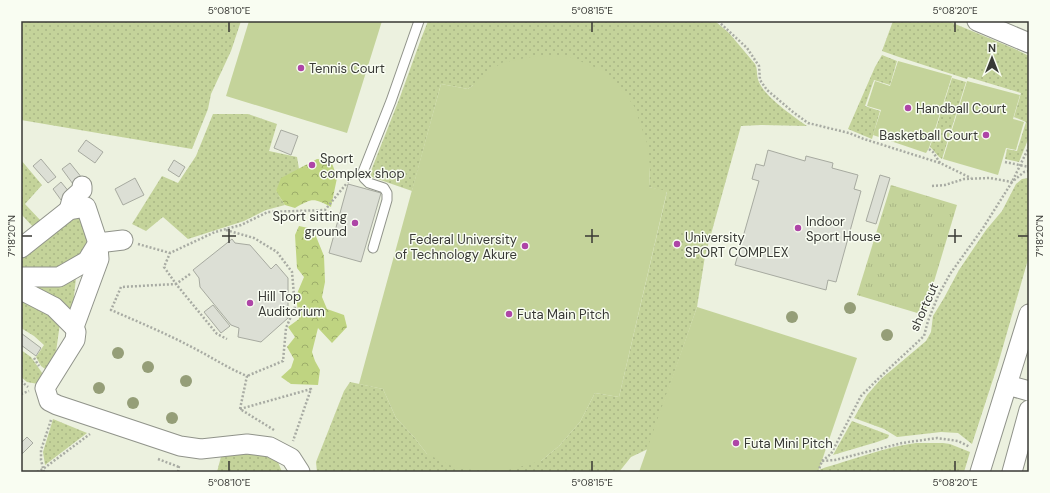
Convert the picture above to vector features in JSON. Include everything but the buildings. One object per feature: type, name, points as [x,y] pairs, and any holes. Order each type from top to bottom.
[{"type":"street","points":[[977,21],[1029,43]]},
{"type":"street","points":[[68,210],[72,199],[82,190],[82,186]]},
{"type":"street","points":[[21,248],[68,210],[86,207],[98,243],[99,259],[74,327]]},
{"type":"street","points":[[21,277],[59,276],[86,261],[98,243],[123,240]]},
{"type":"street","points":[[21,290],[54,307],[74,327],[76,332],[75,340],[45,388],[49,401],[180,446],[200,449],[247,444],[270,448],[291,458],[300,472]]},
{"type":"street","points":[[980,472],[1029,314]]},
{"type":"street","points":[[1007,385],[1029,391]]},
{"type":"street","points":[[1012,472],[1029,410]]},
{"type":"lane","points":[[373,248],[387,200],[387,193],[384,188],[369,183],[364,178],[363,172],[391,101],[419,21]]},
{"type":"path","points":[[718,21],[747,48],[759,66],[760,80],[768,90],[808,123],[849,133],[940,163],[973,179]]},
{"type":"path","name":"shortcut","points":[[822,461],[831,454],[861,396],[924,336],[938,296],[950,274],[983,228],[1012,182],[1029,147]]},
{"type":"path","points":[[929,149],[933,152],[940,163]]},
{"type":"path","points":[[123,240],[170,253],[215,232],[241,226],[268,212],[325,210],[369,157]]},
{"type":"path","points":[[1005,162],[1029,167]]},
{"type":"path","points":[[932,186],[945,185],[964,179],[990,178],[1012,182],[1024,172],[1029,171]]},
{"type":"path","points":[[190,274],[176,284],[121,287],[111,310],[200,351],[233,370],[247,376],[283,361],[286,328],[295,307],[292,272],[277,252],[254,238],[225,230]]},
{"type":"path","points":[[170,253],[164,267],[217,334],[227,339]]},
{"type":"path","points":[[240,409],[247,376]]},
{"type":"path","points":[[21,381],[31,390]]},
{"type":"path","points":[[240,409],[311,389],[292,441],[287,438]]},
{"type":"path","points":[[44,470],[40,450],[57,405]]},
{"type":"path","points":[[240,409],[274,430]]},
{"type":"path","points":[[37,472],[44,470],[92,432]]},
{"type":"path","points":[[818,472],[822,461],[835,460],[902,443],[937,438],[958,441],[976,450]]},
{"type":"shaded area","name":"Federal University of Technology Akure","points":[[21,21],[1029,21],[1029,472],[21,472]]},
{"type":"green space","points":[[21,21],[241,21],[231,51],[211,94],[208,109],[192,149],[21,120]]},
{"type":"green space","name":"Tennis Court","points":[[249,21],[382,21],[347,133],[226,96]]},
{"type":"green space","points":[[428,21],[715,21],[729,33],[755,64],[759,82],[767,94],[780,106],[807,126],[741,126],[705,256],[697,307],[648,449],[631,457],[619,472],[317,472],[316,462],[344,391],[350,382],[383,389],[396,418],[414,437],[427,454],[541,461],[559,446],[580,422],[595,393],[619,397],[667,192],[649,187],[650,167],[473,85],[468,89],[441,84],[412,191],[369,176]]},
{"type":"green space","points":[[893,21],[948,21],[1029,56],[1029,137],[1019,162],[1005,159],[1007,149],[1017,151],[1026,122],[1014,117],[1021,93],[968,77],[967,79],[882,51]]},
{"type":"green space","points":[[882,55],[897,61],[890,85],[874,80],[865,106],[880,111],[872,139],[848,129],[875,67]]},
{"type":"green space","name":"Futa Main Pitch","points":[[536,56],[570,57],[604,71],[618,85],[634,106],[647,143],[650,167],[649,187],[667,191],[619,397],[595,393],[580,422],[559,446],[541,461],[504,471],[456,468],[427,454],[414,437],[396,418],[383,389],[359,384],[441,84],[468,89],[501,63]]},
{"type":"green space","name":"Handball Court","points":[[898,61],[952,76],[929,148],[926,153],[873,135],[881,110],[867,106],[875,81],[890,86]]},
{"type":"green space","points":[[952,78],[966,82],[942,159],[930,147]]},
{"type":"green space","name":"Basketball Court","points":[[967,81],[1020,95],[1013,119],[1024,122],[1016,150],[1006,148],[998,175],[943,159]]},
{"type":"green space","points":[[213,114],[248,114],[277,124],[269,151],[297,157],[299,169],[276,191],[285,205],[266,210],[244,221],[188,239],[163,217],[146,231],[132,224],[162,176],[178,183],[196,156]]},
{"type":"green space","points":[[317,159],[331,160],[337,178],[331,207],[313,200],[295,208],[285,205],[276,191],[281,178]]},
{"type":"green space","points":[[21,160],[42,185],[25,204],[42,222],[35,229],[21,214]]},
{"type":"green space","points":[[1029,178],[1029,256],[998,364],[972,444],[958,433],[941,432],[897,437],[884,429],[854,418],[867,395],[881,379],[926,341],[931,332],[933,316],[959,270],[986,230],[1002,211],[1016,184],[1022,179]]},
{"type":"green space","points":[[891,185],[957,205],[924,315],[857,295]]},
{"type":"green space","points":[[84,211],[95,243],[58,273],[21,268],[25,252]]},
{"type":"green space","points":[[299,226],[313,229],[324,256],[325,282],[322,297],[327,309],[344,315],[347,327],[332,343],[318,328],[312,352],[320,370],[318,385],[291,384],[281,377],[291,368],[294,359],[287,347],[295,337],[288,327],[299,319],[296,296],[304,277],[297,268],[295,235]]},
{"type":"green space","points":[[76,278],[72,314],[32,285]]},
{"type":"green space","points":[[21,295],[60,323],[56,352],[48,371],[41,366],[36,357],[44,345],[34,336],[21,328]]},
{"type":"green space","points":[[697,307],[857,358],[818,472],[639,472]]},
{"type":"green space","points":[[21,350],[31,357],[45,377],[38,384],[27,382],[21,377]]},
{"type":"green space","points":[[53,419],[87,433],[45,465],[43,452]]},
{"type":"green space","points":[[852,421],[889,435],[888,438],[833,455]]},
{"type":"green space","points":[[916,443],[950,444],[970,452],[964,472],[818,472],[825,467],[879,451]]},
{"type":"green space","points":[[223,449],[262,451],[278,462],[282,472],[217,472]]},
{"type":"place","name":"Tennis Court","points":[[301,68]]},
{"type":"place","name":"Handball Court","points":[[908,108]]},
{"type":"place","name":"Basketball Court","points":[[986,135]]},
{"type":"place","name":"Sport complex shop","points":[[312,165]]},
{"type":"place","name":"Sport sitting ground","points":[[355,223]]},
{"type":"place","name":"Indoor Sport House","points":[[798,228]]},
{"type":"place","name":"University SPORT COMPLEX","points":[[677,244]]},
{"type":"place","name":"Federal University of Technology Akure","points":[[525,246]]},
{"type":"place","name":"Hill Top Auditorium","points":[[250,303]]},
{"type":"place","name":"Futa Main Pitch","points":[[509,314]]},
{"type":"place","name":"Futa Mini Pitch","points":[[736,443]]}]
